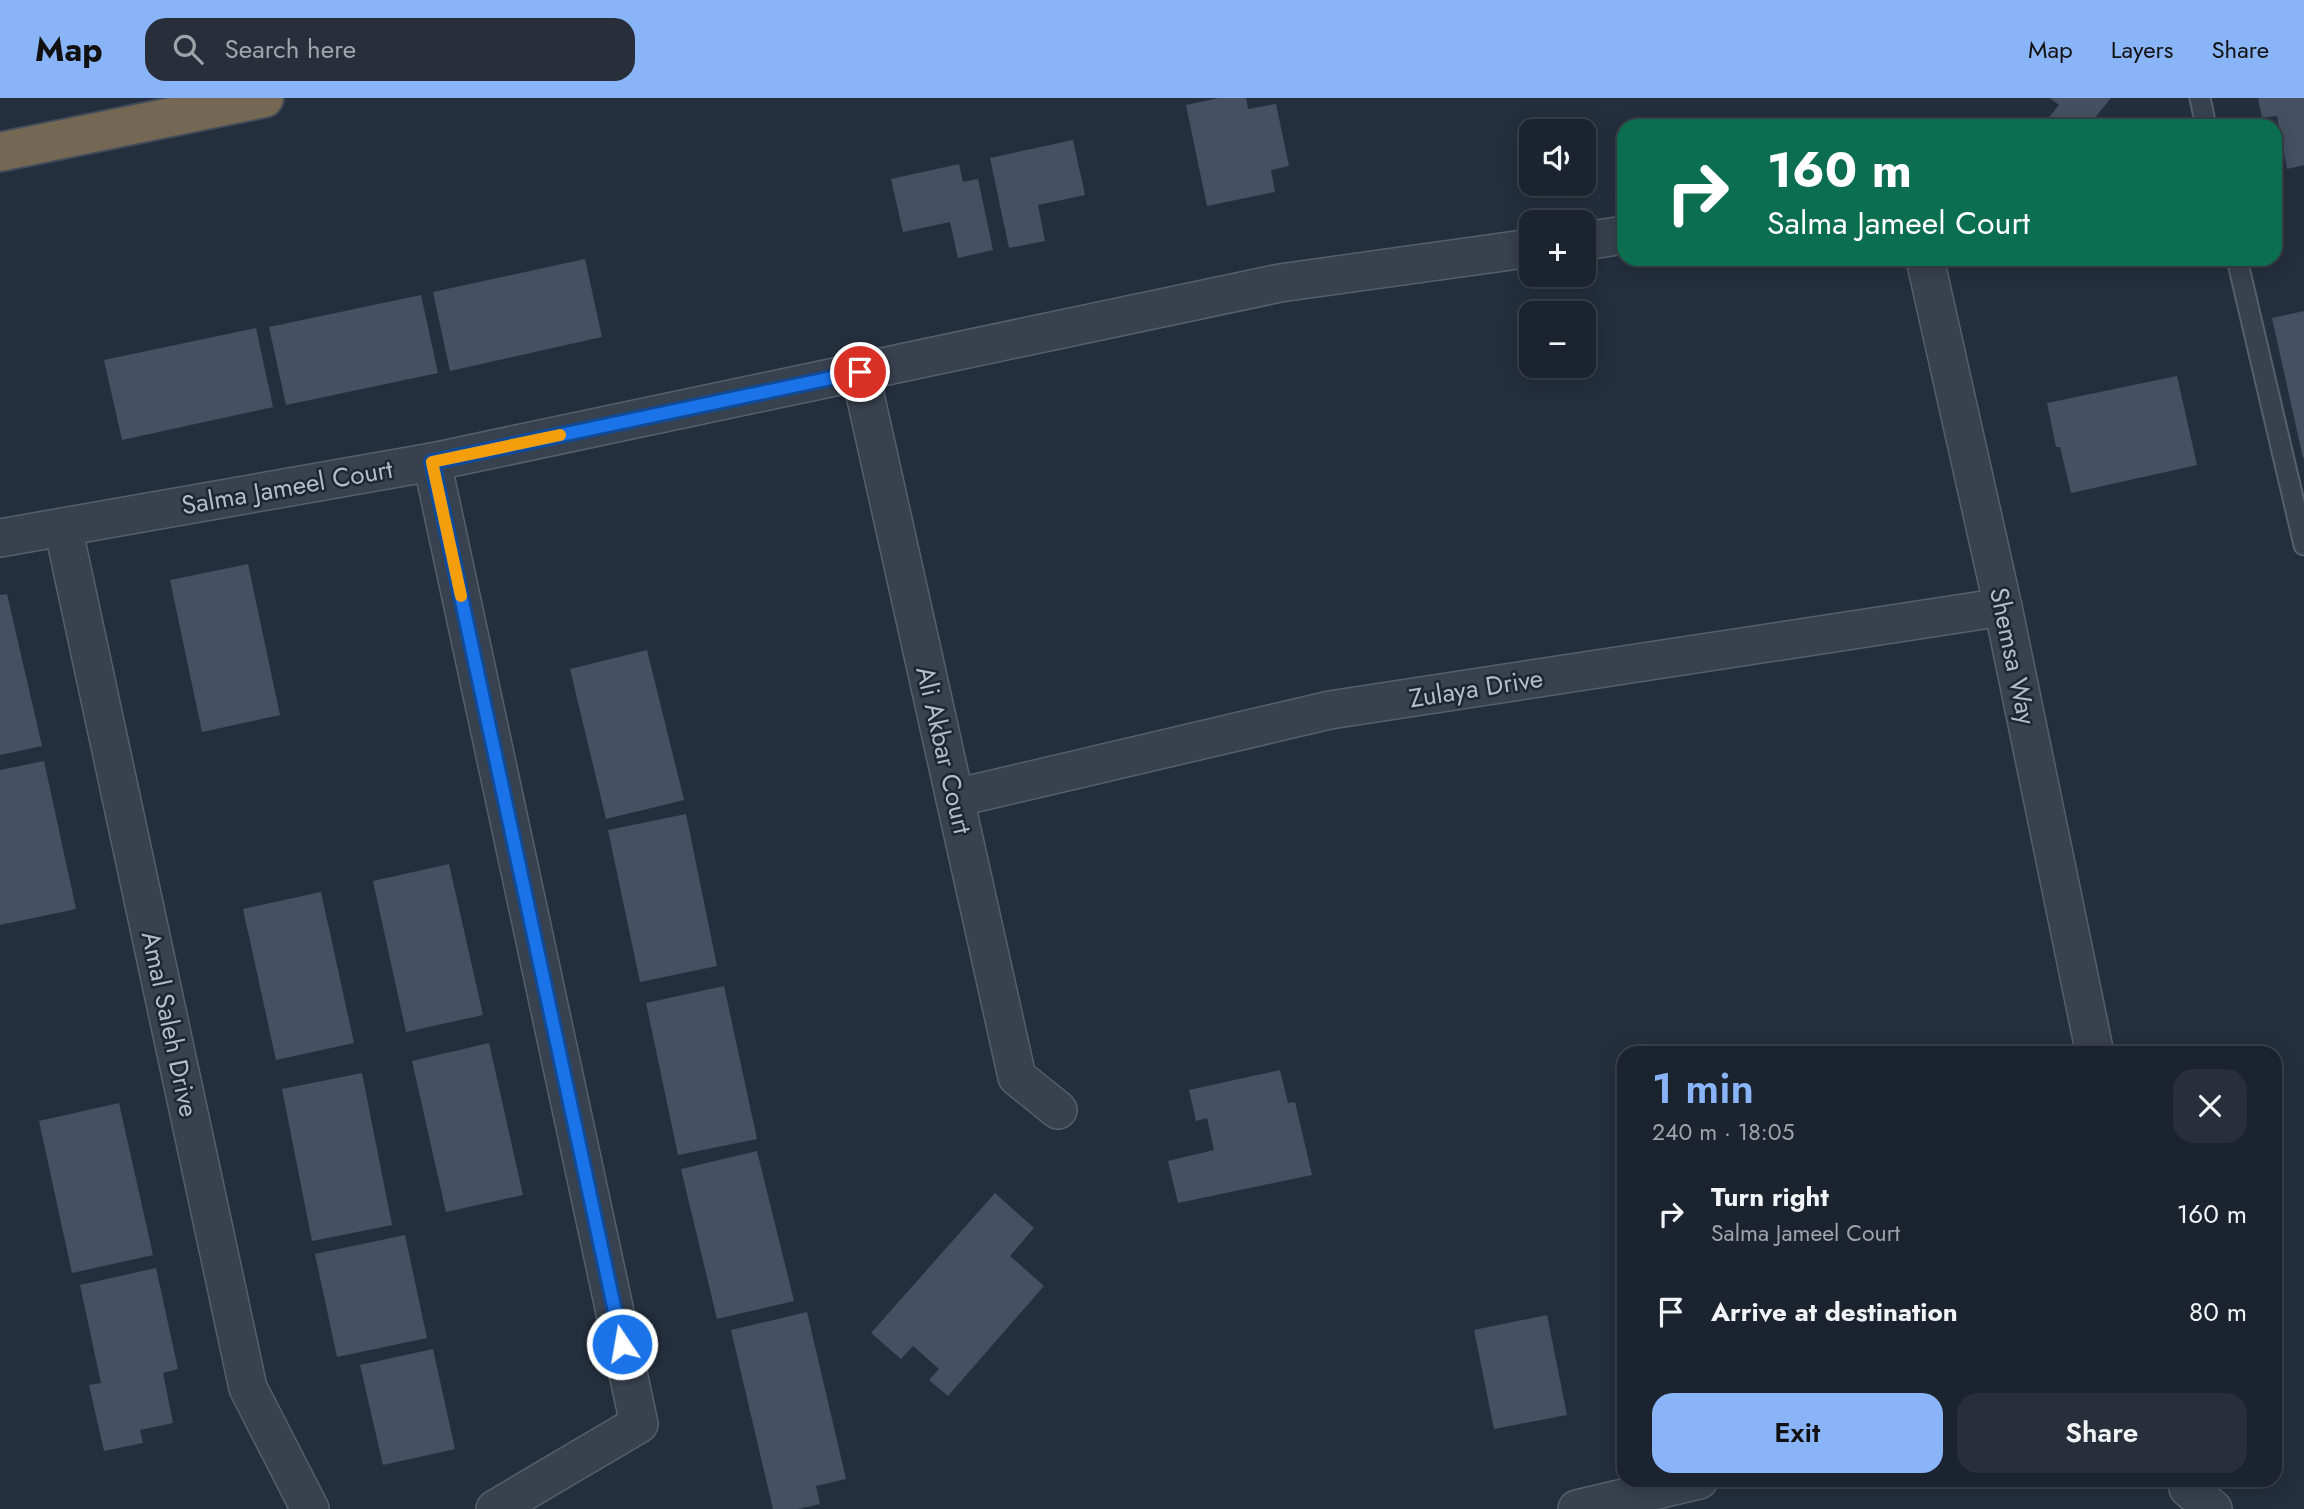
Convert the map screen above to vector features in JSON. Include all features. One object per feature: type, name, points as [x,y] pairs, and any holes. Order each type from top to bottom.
[{"type":"highway","points":[[0,152],[264,98]]},
{"type":"street","points":[[1596,240],[1617,237]]},
{"type":"street","name":"Salma Jameel Court","points":[[0,538],[432,462],[1280,283],[1519,250]]},
{"type":"street","name":"Shemsa Way","points":[[1927,266],[2003,607],[2093,1046]]},
{"type":"street","name":"Ali Akbar Court","points":[[860,372],[1017,1077],[1058,1110]]},
{"type":"street","points":[[432,462],[639,1424],[495,1509]]},
{"type":"street","name":"Amal Saleh Drive","points":[[63,527],[248,1388],[310,1509]]},
{"type":"street","name":"Zulaya Drive","points":[[955,798],[1330,710],[2003,607]]},
{"type":"street","points":[[1577,1509],[1670,1487]]},
{"type":"lane","points":[[2200,98],[2204,119]]},
{"type":"lane","points":[[2239,266],[2304,545]]},
{"type":"building","points":[[1219,98],[1246,98],[1248,109],[1276,104],[1289,166],[1271,170],[1275,192],[1207,206],[1186,105]]},
{"type":"building","points":[[2050,98],[2111,98],[2094,119],[2048,119],[2059,105]]},
{"type":"building","points":[[2258,98],[2304,98],[2304,165],[2287,169],[2282,142],[2282,119],[2278,119],[2277,116],[2262,118]]},
{"type":"building","points":[[1073,140],[1085,195],[1038,205],[1045,241],[1009,248],[990,158]]},
{"type":"building","points":[[959,164],[963,182],[978,179],[993,250],[958,258],[950,222],[903,232],[891,179]]},
{"type":"building","points":[[585,259],[602,337],[450,371],[433,292]]},
{"type":"building","points":[[421,295],[438,373],[286,405],[269,327]]},
{"type":"building","points":[[2304,311],[2304,458],[2303,458],[2272,318]]},
{"type":"building","points":[[256,328],[273,407],[122,440],[104,360]]},
{"type":"building","points":[[2177,376],[2197,465],[2071,493],[2060,447],[2056,447],[2047,403]]},
{"type":"building","points":[[248,564],[280,715],[202,732],[170,580]]},
{"type":"building","points":[[7,594],[42,746],[0,755],[0,595]]},
{"type":"building","points":[[647,650],[684,800],[606,819],[570,669]]},
{"type":"building","points":[[44,761],[76,909],[0,925],[0,770]]},
{"type":"building","points":[[686,814],[717,966],[640,982],[608,830]]},
{"type":"building","points":[[449,864],[483,1015],[406,1032],[373,881]]},
{"type":"building","points":[[321,892],[354,1043],[276,1060],[243,909]]},
{"type":"building","points":[[724,986],[757,1139],[678,1155],[646,1003]]},
{"type":"building","points":[[489,1043],[523,1195],[446,1212],[412,1061]]},
{"type":"building","points":[[1280,1070],[1288,1103],[1295,1102],[1312,1175],[1178,1203],[1168,1161],[1214,1150],[1207,1118],[1196,1121],[1189,1090]]},
{"type":"building","points":[[362,1073],[392,1225],[312,1241],[282,1089]]},
{"type":"building","points":[[119,1103],[153,1255],[72,1273],[39,1121]]},
{"type":"building","points":[[757,1151],[794,1301],[717,1319],[681,1169]]},
{"type":"building","points":[[995,1193],[1034,1228],[1010,1256],[1044,1286],[948,1396],[929,1380],[939,1369],[913,1346],[901,1359],[871,1333]]},
{"type":"building","points":[[405,1235],[427,1338],[337,1357],[315,1254]]},
{"type":"building","points":[[156,1268],[178,1369],[163,1373],[173,1423],[140,1430],[143,1443],[104,1451],[89,1385],[101,1383],[80,1285]]},
{"type":"building","points":[[807,1312],[846,1479],[816,1486],[820,1504],[798,1509],[773,1509],[731,1330]]},
{"type":"building","points":[[1547,1315],[1567,1415],[1494,1429],[1474,1330]]},
{"type":"building","points":[[433,1349],[455,1449],[383,1465],[360,1365]]},
{"type":"slow traffic","points":[[461,596],[432,462],[560,435]]},
{"type":"route","points":[[622,1344],[432,462],[860,372]]}]
